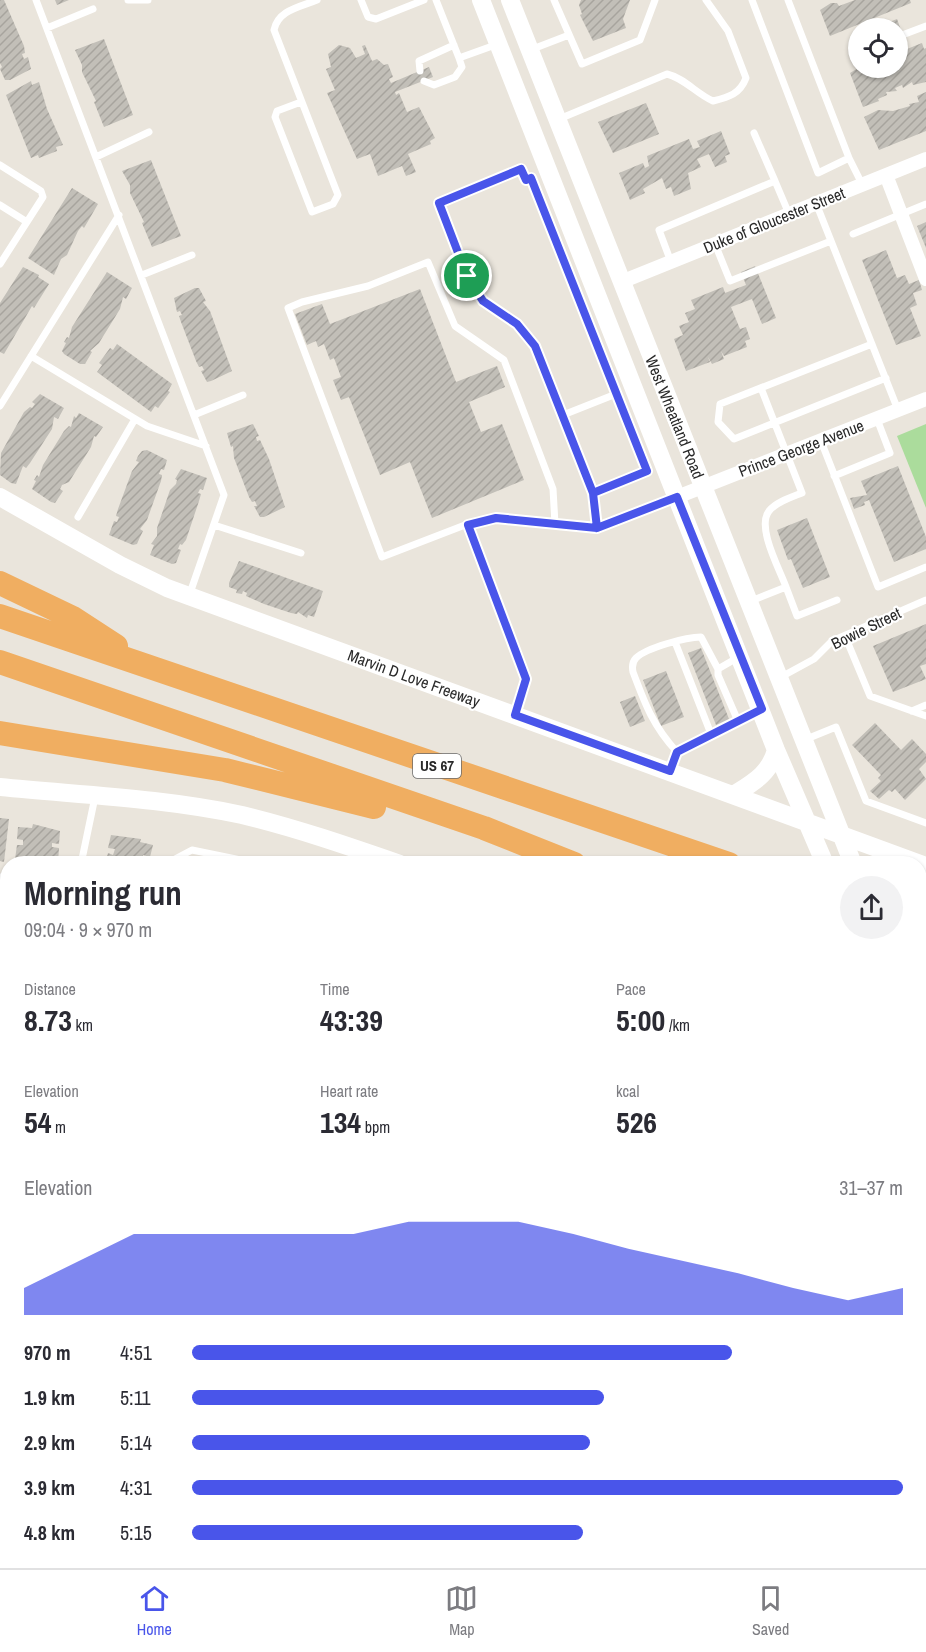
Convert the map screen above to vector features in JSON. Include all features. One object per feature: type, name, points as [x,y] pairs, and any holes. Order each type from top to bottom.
[{"type":"highway","points":[[0,583],[74,618],[146,666]]},
{"type":"highway","name":"US 67","points":[[0,616],[705,856]]},
{"type":"highway","name":"US 67","points":[[0,663],[484,828],[552,856]]},
{"type":"highway","points":[[0,733],[225,770],[298,786],[357,801],[478,840],[543,856]]},
{"type":"main road","name":"West Wheatland Road","points":[[481,0],[777,750],[821,856]]},
{"type":"main road","name":"West Wheatland Road","points":[[510,0],[850,856]]},
{"type":"main road","points":[[540,153],[566,143]]},
{"type":"main road","name":"Marvin D Love Freeway","points":[[0,497],[120,565],[189,596],[899,856]]},
{"type":"main road","points":[[719,603],[742,639],[758,672],[766,679],[779,679]]},
{"type":"main road","points":[[735,794],[768,770],[777,750]]},
{"type":"main road","points":[[0,787],[240,815],[298,830],[376,856]]},
{"type":"street","name":"Duke of Gloucester Street","points":[[621,282],[926,159]]},
{"type":"street","points":[[886,175],[926,279]]},
{"type":"street","name":"Prince George Avenue","points":[[677,497],[926,399]]},
{"type":"lane","points":[[36,0],[224,495],[189,596]]},
{"type":"lane","points":[[128,0],[148,0]]},
{"type":"lane","points":[[301,102],[277,111],[275,117],[312,212],[333,204],[338,195],[274,30],[275,23],[285,12],[317,0]]},
{"type":"lane","points":[[361,0],[369,17],[375,19],[423,0]]},
{"type":"lane","points":[[424,81],[434,85],[455,77],[462,67],[436,0]]},
{"type":"lane","points":[[554,0],[582,64],[640,40],[654,0]]},
{"type":"lane","points":[[557,120],[667,74],[676,76],[698,94],[713,101],[731,96],[742,88],[746,78],[728,31],[706,0]]},
{"type":"lane","points":[[752,0],[818,173],[849,158]]},
{"type":"lane","points":[[788,0],[849,158],[862,184]]},
{"type":"lane","points":[[47,28],[93,9]]},
{"type":"lane","points":[[908,33],[926,26]]},
{"type":"lane","points":[[530,51],[569,35]]},
{"type":"lane","points":[[459,58],[498,44]]},
{"type":"lane","points":[[420,71],[419,61],[423,57],[454,45]]},
{"type":"lane","points":[[96,157],[149,132]]},
{"type":"lane","points":[[754,133],[789,214]]},
{"type":"lane","points":[[0,165],[43,194],[0,264]]},
{"type":"lane","points":[[593,493],[647,471],[531,178],[526,180],[521,169],[439,203],[467,276],[483,301],[517,324],[535,346],[593,493],[597,528]]},
{"type":"lane","points":[[671,262],[659,230],[775,181]]},
{"type":"lane","points":[[816,203],[899,410]]},
{"type":"lane","points":[[853,234],[926,204]]},
{"type":"lane","points":[[0,205],[27,222]]},
{"type":"lane","points":[[0,406],[119,215]]},
{"type":"lane","points":[[715,244],[730,281],[831,241]]},
{"type":"lane","points":[[142,275],[192,255]]},
{"type":"lane","points":[[555,524],[553,489],[504,360],[455,326],[428,262],[368,286],[302,302],[288,308],[382,557],[468,525],[496,518],[555,524],[597,528],[677,497]]},
{"type":"lane","points":[[872,344],[720,404],[718,422],[734,439],[886,378]]},
{"type":"lane","points":[[31,356],[147,426],[206,446]]},
{"type":"lane","points":[[761,388],[802,493],[784,500],[768,511],[764,524],[786,587],[797,616],[837,600]]},
{"type":"lane","points":[[563,415],[616,394]]},
{"type":"lane","points":[[194,415],[243,395]]},
{"type":"lane","points":[[78,518],[135,419]]},
{"type":"lane","points":[[834,476],[890,453],[877,419]]},
{"type":"lane","points":[[821,441],[878,587],[926,567]]},
{"type":"lane","points":[[214,525],[301,553]]},
{"type":"lane","points":[[468,525],[526,679],[515,715]]},
{"type":"lane","points":[[748,602],[786,587]]},
{"type":"lane","name":"Bowie Street","points":[[779,679],[814,659],[832,641],[926,600]]},
{"type":"lane","points":[[845,636],[870,696],[926,716]]},
{"type":"lane","points":[[677,752],[656,729],[651,718],[633,672],[632,664],[636,658],[675,642],[701,637],[718,669],[718,675],[738,721]]},
{"type":"lane","points":[[675,642],[711,734]]},
{"type":"lane","points":[[718,669],[740,656]]},
{"type":"lane","points":[[912,711],[926,705]]},
{"type":"lane","points":[[670,771],[677,752],[762,709]]},
{"type":"lane","points":[[803,740],[836,727],[866,801],[926,823]]},
{"type":"lane","points":[[83,856],[95,797]]},
{"type":"lane","points":[[181,856],[192,850],[222,856]]},
{"type":"green space","points":[[926,424],[926,508],[897,436]]},
{"type":"building","points":[[0,0],[4,0],[24,46],[25,53],[22,54],[24,59],[28,57],[31,69],[10,80],[5,80],[0,69],[2,67],[0,63]]},
{"type":"building","points":[[55,0],[69,0],[57,5]]},
{"type":"building","points":[[581,0],[630,0],[623,19],[626,28],[593,41],[580,15],[582,14],[579,5]]},
{"type":"building","points":[[855,0],[910,0],[911,3],[874,18],[848,18],[848,29],[830,36],[820,10],[831,3],[837,3],[839,6]]},
{"type":"building","points":[[104,39],[133,115],[104,127],[75,50]]},
{"type":"building","points":[[922,43],[924,49],[926,48],[926,82],[913,85],[912,82],[903,88],[902,85],[895,88],[897,91],[886,92],[887,95],[878,99],[879,101],[863,107],[852,78],[908,78],[908,49]]},
{"type":"building","points":[[339,45],[350,48],[356,58],[365,54],[362,46],[365,45],[372,61],[377,59],[384,65],[388,64],[393,77],[389,79],[391,83],[429,67],[433,77],[395,92],[396,95],[399,93],[407,112],[419,107],[435,138],[430,141],[431,144],[408,154],[416,172],[406,176],[402,166],[378,176],[370,154],[357,159],[327,93],[335,90],[326,69],[331,67],[328,54]]},
{"type":"building","points":[[31,81],[32,85],[39,82],[47,109],[63,145],[56,147],[57,151],[39,158],[38,155],[31,158],[6,95]]},
{"type":"building","points":[[926,92],[926,131],[879,150],[864,117],[878,110],[893,111],[910,106],[909,104],[919,102],[917,96]]},
{"type":"building","points":[[646,103],[659,134],[613,153],[598,122]]},
{"type":"building","points":[[721,131],[730,154],[725,156],[727,162],[715,167],[709,154],[697,159],[701,167],[688,173],[691,189],[674,196],[671,187],[666,189],[662,178],[643,189],[645,193],[630,200],[619,173],[643,163],[645,168],[649,166],[647,156],[689,139],[693,149],[700,147],[697,141]]},
{"type":"building","points":[[151,160],[181,236],[152,247],[142,223],[144,222],[130,193],[130,185],[122,171]]},
{"type":"building","points":[[72,188],[98,204],[84,228],[82,226],[78,231],[67,255],[61,259],[54,275],[28,258]]},
{"type":"building","points":[[926,222],[926,248],[917,226]]},
{"type":"building","points":[[886,250],[897,278],[905,275],[909,284],[919,280],[922,290],[913,293],[917,305],[910,308],[921,336],[896,345],[862,260]]},
{"type":"building","points":[[755,266],[776,318],[762,324],[752,299],[731,307],[740,329],[746,327],[750,339],[745,341],[747,347],[724,356],[721,351],[724,359],[712,364],[708,357],[710,362],[686,371],[674,339],[683,335],[679,326],[689,322],[685,313],[695,309],[691,300],[723,287],[725,293],[746,285],[741,272]]},
{"type":"building","points":[[23,267],[39,275],[38,277],[49,284],[34,308],[32,306],[4,354],[0,352],[0,303]]},
{"type":"building","points":[[107,272],[132,288],[126,299],[123,297],[120,309],[99,343],[90,351],[92,352],[85,364],[80,364],[64,354],[62,351],[66,343],[64,342],[67,337],[69,338],[72,327]]},
{"type":"building","points":[[199,288],[206,301],[203,302],[210,311],[232,371],[207,382],[201,371],[204,370],[202,366],[199,367],[196,361],[179,316],[182,315],[180,311],[177,312],[174,298]]},
{"type":"building","points":[[420,289],[456,382],[497,366],[505,387],[469,402],[481,432],[502,424],[524,480],[432,518],[410,462],[380,475],[349,397],[341,400],[333,380],[341,377],[334,358],[330,360],[324,344],[318,347],[316,341],[307,345],[295,314],[322,304],[330,324]]},
{"type":"building","points":[[117,344],[172,384],[168,391],[170,392],[158,408],[155,406],[151,412],[97,372],[102,365],[99,363],[110,348],[113,350]]},
{"type":"building","points":[[40,394],[64,408],[58,419],[54,417],[52,429],[30,463],[26,468],[23,466],[16,484],[11,483],[0,475],[1,453],[24,412],[32,408],[35,404],[32,402]]},
{"type":"building","points":[[79,413],[103,427],[96,437],[94,436],[91,447],[69,482],[62,485],[60,489],[63,491],[55,503],[51,502],[32,489],[36,481],[34,480],[37,475],[39,477],[43,465],[64,431],[69,426],[71,427],[74,416],[76,418]]},
{"type":"building","points":[[253,424],[259,436],[256,437],[257,441],[260,440],[269,459],[285,507],[264,517],[260,517],[254,506],[257,506],[255,501],[252,502],[249,497],[227,433]]},
{"type":"building","points":[[147,450],[167,460],[164,470],[161,469],[159,474],[162,475],[161,481],[147,520],[140,529],[143,531],[137,544],[133,545],[109,535],[114,521],[117,522],[119,517],[116,516],[118,509],[132,471],[139,462],[136,461],[138,456],[142,451]]},
{"type":"building","points":[[898,466],[926,537],[926,549],[894,562],[869,500],[864,502],[865,505],[854,509],[850,498],[867,495],[861,481]]},
{"type":"building","points":[[181,469],[207,478],[203,490],[200,489],[198,493],[201,494],[186,540],[182,545],[180,544],[178,549],[181,550],[176,563],[172,564],[150,555],[154,545],[151,544],[157,536],[157,528],[170,490],[176,484],[175,479]]},
{"type":"building","points":[[807,518],[830,577],[803,588],[791,559],[788,560],[777,530]]},
{"type":"building","points":[[239,561],[323,591],[314,617],[308,615],[307,618],[298,612],[297,614],[291,613],[264,604],[246,596],[247,593],[243,591],[242,594],[236,593],[237,590],[229,587],[229,583]]},
{"type":"building","points":[[926,624],[926,664],[920,666],[926,679],[893,692],[873,646]]},
{"type":"building","points":[[701,648],[729,719],[716,725],[688,653]]},
{"type":"building","points":[[666,671],[684,717],[661,726],[643,680]]},
{"type":"building","points":[[635,696],[645,721],[630,727],[620,702]]},
{"type":"building","points":[[875,723],[901,750],[912,739],[926,754],[926,762],[919,769],[926,779],[905,800],[895,789],[892,792],[889,790],[879,799],[870,791],[881,781],[878,778],[881,775],[852,745]]},
{"type":"building","points":[[0,818],[9,819],[5,856],[0,856]]},
{"type":"building","points":[[33,824],[60,831],[59,844],[52,843],[52,847],[59,848],[58,856],[15,856],[17,845],[23,845],[23,840],[17,839],[18,827],[32,828]]},
{"type":"building","points":[[111,835],[141,839],[140,842],[153,845],[150,856],[107,856],[108,853],[113,855],[115,849],[108,848]]},
{"type":"route","points":[[467,276],[439,203],[521,169],[526,180],[531,178],[647,471],[593,493],[597,528],[677,497],[762,709],[677,752],[670,771],[515,715],[526,679],[468,525],[496,518],[597,528],[593,493],[535,346],[522,328],[483,301],[467,276]]}]
